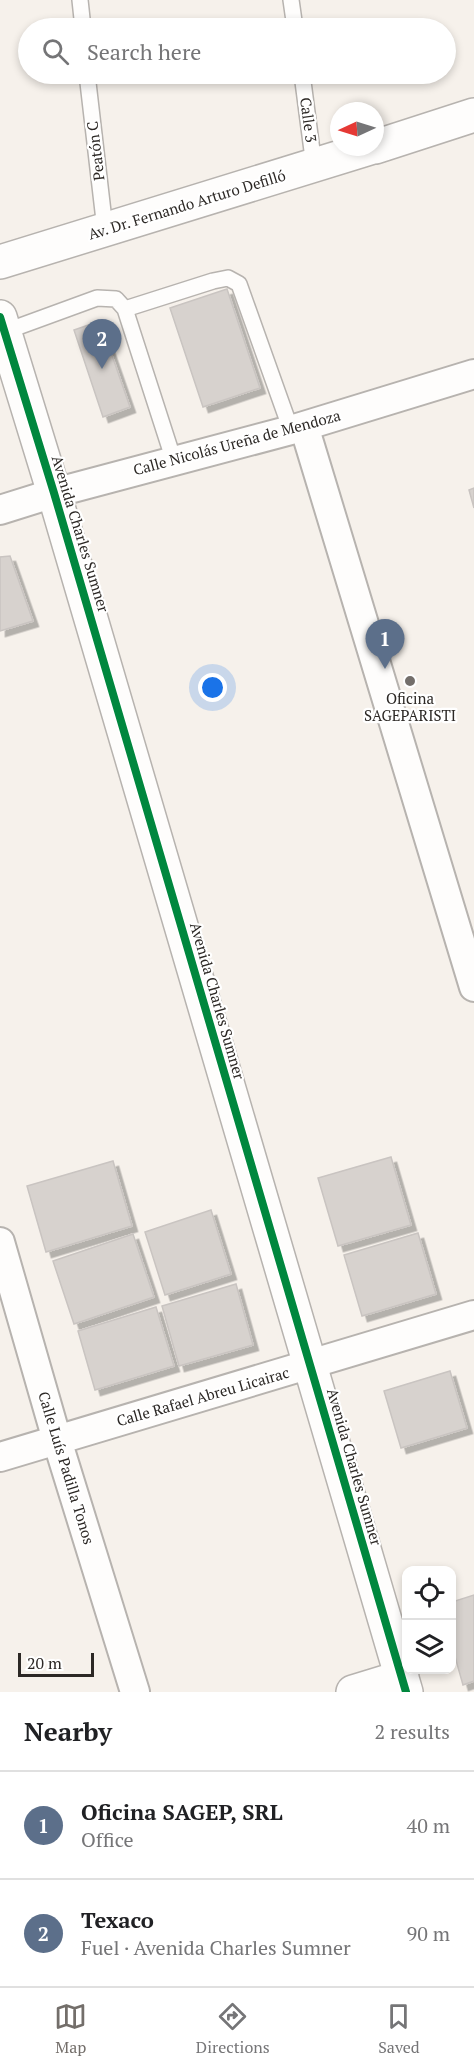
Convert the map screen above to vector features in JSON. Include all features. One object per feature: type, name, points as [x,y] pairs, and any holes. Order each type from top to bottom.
[{"type":"street","name":"Av. Dr. Fernando Arturo Defilló","points":[[384,144],[474,115]]},
{"type":"street","name":"Av. Dr. Fernando Arturo Defilló","points":[[0,262],[346,156]]},
{"type":"street","name":"Avenida Charles Sumner","points":[[2,325],[54,493],[404,1685]]},
{"type":"street","name":"Calle Nicolás Ureña de Mendoza","points":[[0,510],[54,493],[297,428],[474,374]]},
{"type":"street","points":[[297,428],[474,987]]},
{"type":"street","name":"Calle Luís Padilla Tonos","points":[[0,1242],[57,1440],[135,1692]]},
{"type":"street","name":"Calle Rafael Abreu Licairac","points":[[0,1456],[474,1315]]},
{"type":"street","points":[[353,1692],[404,1685]]},
{"type":"lane","points":[[80,0],[82,18]]},
{"type":"lane","points":[[291,0],[294,18]]},
{"type":"lane","name":"Peatón C","points":[[88,84],[105,229]]},
{"type":"lane","name":"Calle 3","points":[[303,84],[314,166]]},
{"type":"lane","points":[[124,309],[213,281],[228,278],[239,284],[297,428]]},
{"type":"lane","points":[[2,325],[97,298],[116,298],[124,309],[174,461]]},
{"type":"building","points":[[227,289],[260,388],[203,407],[170,308]]},
{"type":"building","points":[[100,321],[130,407],[103,417],[74,330]]},
{"type":"building","points":[[474,488],[474,508],[469,490]]},
{"type":"building","points":[[10,556],[33,621],[0,631],[0,557]]},
{"type":"building","points":[[391,1157],[411,1225],[338,1246],[318,1178]]},
{"type":"building","points":[[113,1161],[132,1226],[46,1252],[27,1186]]},
{"type":"building","points":[[211,1210],[231,1274],[165,1295],[145,1232]]},
{"type":"building","points":[[418,1233],[436,1294],[362,1316],[344,1255]]},
{"type":"building","points":[[133,1234],[154,1297],[74,1324],[53,1261]]},
{"type":"building","points":[[236,1284],[253,1345],[179,1366],[162,1306]]},
{"type":"building","points":[[156,1307],[174,1366],[95,1390],[78,1331]]},
{"type":"building","points":[[450,1371],[467,1428],[401,1448],[384,1391]]},
{"type":"building","points":[[474,1595],[474,1681],[463,1685],[456,1660],[456,1601]]},
{"type":"cycle path","points":[[0,317],[54,493],[406,1692]]},
{"type":"place","name":"Texaco","points":[[102,369]]},
{"type":"place","name":"Oficina SAGEP, SRL","points":[[385,669]]},
{"type":"place","name":"Oficina SAGEPARISTI","points":[[410,681]]}]
